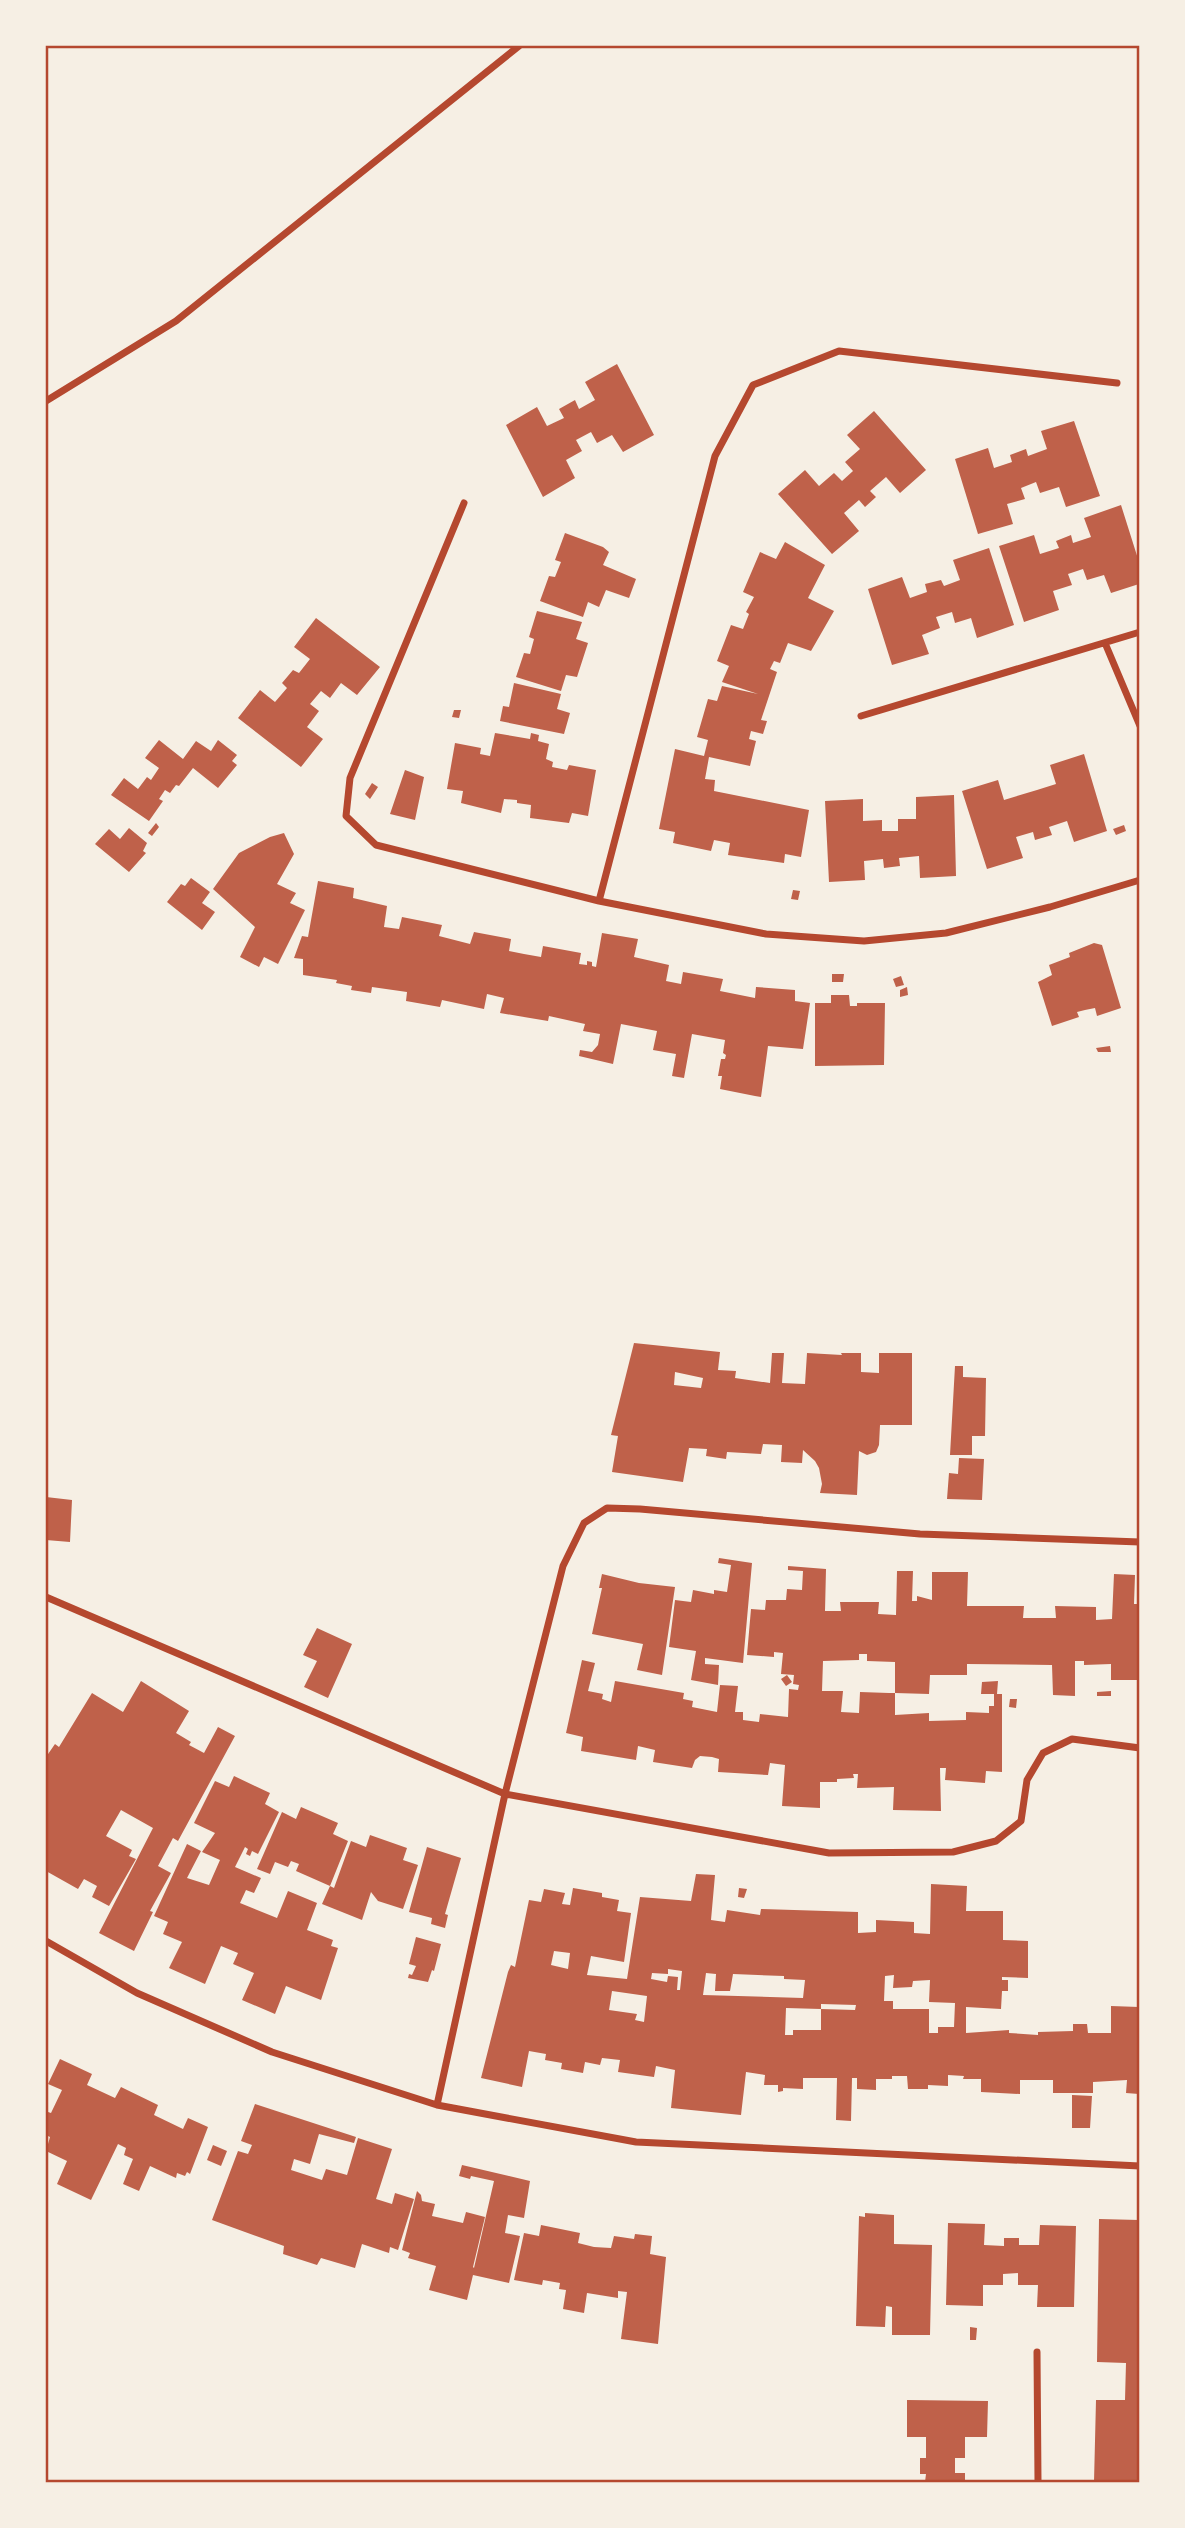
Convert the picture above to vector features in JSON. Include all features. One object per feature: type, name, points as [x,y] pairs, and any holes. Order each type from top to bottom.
[{"type":"street","points":[[46,401],[176,321],[519,46]]},
{"type":"street","points":[[599,901],[715,456],[753,386],[839,351],[1117,383]]},
{"type":"street","points":[[464,503],[350,779],[346,816],[376,845],[599,901],[766,934],[864,941],[946,933],[1049,907],[1139,880]]},
{"type":"street","points":[[861,716],[1139,632]]},
{"type":"street","points":[[1105,643],[1139,726]]},
{"type":"street","points":[[437,2105],[505,1794],[563,1566],[584,1523],[607,1508],[640,1509],[920,1534],[1139,1542]]},
{"type":"street","points":[[46,1597],[505,1794],[829,1853],[953,1852],[996,1841],[1021,1821],[1027,1780],[1043,1753],[1072,1739],[1139,1748]]},
{"type":"street","points":[[46,1941],[137,1993],[272,2052],[437,2105],[636,2142],[1139,2166]]},
{"type":"street","points":[[1037,2352],[1038,2483]]},
{"type":"building","points":[[617,364],[654,435],[623,452],[612,435],[597,443],[591,432],[576,440],[582,451],[566,460],[575,478],[543,497],[506,425],[537,407],[547,426],[564,418],[559,409],[575,400],[579,409],[595,400],[585,382]]},
{"type":"building","points":[[874,411],[926,470],[900,493],[886,477],[870,491],[876,497],[865,507],[859,500],[844,513],[859,531],[832,554],[778,494],[805,470],[819,486],[834,473],[842,481],[853,471],[845,462],[860,449],[847,435]]},
{"type":"building","points":[[1074,421],[1100,496],[1066,507],[1059,487],[1040,493],[1036,482],[1021,488],[1025,499],[1007,504],[1013,524],[978,534],[955,459],[988,448],[994,468],[1012,462],[1010,455],[1026,449],[1028,456],[1047,449],[1041,431]]},
{"type":"building","points":[[1121,505],[1139,562],[1139,584],[1111,593],[1104,575],[1087,580],[1083,569],[1068,574],[1072,585],[1053,591],[1059,610],[1024,622],[999,546],[1034,535],[1040,554],[1059,548],[1056,541],[1071,535],[1073,543],[1091,537],[1084,518]]},
{"type":"building","points":[[565,533],[603,547],[609,552],[603,565],[636,579],[629,598],[606,590],[599,607],[588,602],[583,617],[540,601],[549,576],[555,577],[561,562],[555,560]]},
{"type":"building","points":[[785,542],[825,565],[808,598],[834,611],[811,651],[788,643],[780,663],[774,661],[770,669],[777,672],[761,720],[767,721],[763,734],[751,731],[749,739],[756,741],[750,766],[709,757],[705,779],[715,780],[714,791],[809,810],[801,857],[785,854],[784,863],[728,855],[730,843],[714,840],[711,851],[673,843],[675,832],[659,829],[675,749],[704,756],[708,740],[697,737],[708,699],[717,701],[722,686],[758,694],[722,682],[729,666],[717,661],[731,625],[743,629],[749,614],[746,612],[754,597],[743,592],[760,552],[776,559]]},
{"type":"building","points":[[989,548],[1014,625],[977,638],[971,618],[955,623],[952,612],[936,617],[940,628],[922,635],[929,654],[892,665],[868,589],[902,577],[910,598],[927,592],[925,584],[941,580],[944,586],[960,580],[953,560]]},
{"type":"building","points":[[537,611],[582,622],[576,639],[588,643],[577,677],[566,675],[561,691],[516,677],[524,653],[530,654],[534,639],[529,637]]},
{"type":"building","points":[[316,618],[380,667],[357,695],[341,683],[330,698],[321,691],[310,704],[319,711],[307,727],[323,739],[301,767],[238,718],[260,690],[275,702],[287,688],[282,683],[293,670],[299,673],[310,659],[294,647]]},
{"type":"building","points":[[514,683],[561,694],[557,709],[570,713],[564,734],[500,721],[503,706],[509,707]]},
{"type":"building","points":[[454,710],[461,710],[459,718],[452,717]]},
{"type":"building","points":[[495,733],[530,739],[531,733],[539,735],[538,741],[549,744],[546,759],[553,762],[552,767],[567,770],[569,765],[596,770],[588,816],[572,813],[569,823],[530,818],[531,805],[517,803],[517,800],[504,799],[501,813],[461,803],[463,791],[447,789],[455,743],[481,748],[480,754],[490,756]]},
{"type":"building","points":[[159,740],[183,759],[196,741],[211,751],[218,740],[237,755],[232,761],[237,765],[218,788],[193,768],[179,786],[176,785],[170,793],[165,790],[159,799],[163,801],[149,821],[111,795],[124,778],[138,789],[147,777],[151,780],[159,768],[145,758]]},
{"type":"building","points":[[1084,754],[1107,831],[1074,842],[1067,821],[1049,827],[1052,835],[1035,840],[1033,832],[1016,837],[1023,858],[987,869],[962,791],[998,780],[1004,800],[1037,790],[1056,784],[1050,765]]},
{"type":"building","points":[[405,770],[424,777],[415,820],[390,814]]},
{"type":"building","points":[[372,783],[378,787],[370,799],[365,794]]},
{"type":"building","points":[[954,795],[956,876],[920,878],[919,856],[899,858],[900,866],[884,868],[883,859],[864,861],[865,880],[829,882],[825,801],[863,799],[863,821],[882,820],[882,831],[898,831],[898,819],[916,819],[916,797]]},
{"type":"building","points":[[156,823],[159,827],[152,836],[148,833]]},
{"type":"building","points":[[1124,825],[1126,831],[1116,835],[1113,829]]},
{"type":"building","points":[[129,828],[147,843],[143,851],[146,853],[129,872],[95,844],[109,829],[120,839]]},
{"type":"building","points":[[284,833],[294,854],[277,884],[296,893],[290,903],[305,910],[278,964],[264,957],[259,967],[240,957],[255,927],[213,889],[239,853]]},
{"type":"building","points":[[191,878],[210,892],[202,903],[215,912],[202,930],[167,902],[181,884],[185,886]]},
{"type":"building","points":[[318,881],[354,888],[353,898],[387,906],[384,927],[399,929],[402,917],[442,925],[439,936],[470,944],[474,932],[511,939],[509,951],[524,954],[541,957],[543,946],[581,953],[579,964],[587,965],[587,961],[596,967],[602,933],[638,939],[634,957],[669,965],[666,981],[681,984],[683,972],[723,979],[720,991],[755,998],[756,987],[795,990],[795,1001],[810,1003],[803,1049],[768,1046],[761,1097],[720,1089],[722,1076],[718,1076],[721,1059],[725,1059],[726,1055],[723,1053],[725,1040],[692,1034],[684,1078],[672,1076],[676,1054],[653,1050],[657,1031],[621,1024],[613,1064],[579,1056],[580,1050],[592,1052],[598,1045],[600,1034],[583,1031],[585,1024],[549,1016],[548,1021],[500,1013],[504,998],[487,994],[484,1009],[442,1000],[440,1007],[406,1001],[407,992],[372,987],[371,993],[351,990],[352,986],[336,983],[337,980],[303,975],[303,959],[294,958],[302,936],[308,937]]},
{"type":"building","points":[[793,890],[800,891],[798,900],[791,899]]},
{"type":"building","points":[[1094,943],[1102,945],[1121,1008],[1097,1016],[1095,1008],[1077,1012],[1079,1017],[1052,1026],[1038,982],[1052,975],[1049,965]]},
{"type":"building","points":[[832,974],[844,974],[843,982],[832,982]]},
{"type":"building","points":[[901,976],[904,985],[896,987],[893,979]]},
{"type":"building","points":[[907,987],[908,995],[900,997],[900,990]]},
{"type":"building","points":[[831,995],[849,995],[850,1006],[857,1006],[857,1003],[885,1003],[884,1065],[815,1066],[815,1003],[831,1003]]},
{"type":"building","points":[[1110,1046],[1111,1052],[1098,1052],[1096,1048]]},
{"type":"building","points":[[634,1343],[720,1352],[718,1370],[736,1371],[735,1378],[770,1383],[772,1353],[784,1353],[782,1383],[805,1384],[807,1353],[861,1353],[861,1372],[879,1373],[879,1353],[912,1353],[912,1425],[880,1425],[876,1452],[867,1455],[859,1451],[857,1495],[820,1493],[822,1484],[815,1461],[803,1450],[802,1463],[781,1462],[782,1445],[763,1444],[761,1454],[727,1452],[726,1459],[706,1456],[707,1449],[689,1448],[683,1482],[612,1472],[618,1436],[611,1435]],"holes":[[[675,1372],[703,1378],[701,1388],[674,1385]]]},
{"type":"building","points":[[955,1366],[963,1366],[963,1377],[986,1378],[985,1436],[972,1436],[972,1455],[950,1455]]},
{"type":"building","points":[[959,1458],[984,1459],[982,1500],[947,1499],[949,1473],[958,1474]]},
{"type":"building","points":[[46,1497],[72,1500],[70,1542],[46,1540]]},
{"type":"building","points":[[719,1558],[752,1563],[743,1663],[705,1658],[705,1664],[719,1665],[718,1685],[691,1680],[696,1651],[669,1647],[675,1600],[691,1602],[693,1590],[714,1594],[714,1590],[727,1592],[731,1565],[718,1563]]},
{"type":"building","points":[[788,1566],[826,1569],[825,1611],[841,1611],[840,1602],[879,1602],[878,1614],[896,1615],[897,1571],[913,1571],[912,1601],[917,1601],[917,1596],[932,1600],[932,1572],[968,1572],[967,1606],[1024,1606],[1023,1618],[1056,1618],[1055,1606],[1096,1607],[1096,1620],[1112,1619],[1114,1574],[1135,1575],[1134,1604],[1139,1604],[1139,1680],[1111,1680],[1111,1664],[1084,1665],[1084,1661],[1075,1661],[1075,1696],[1053,1695],[1052,1665],[967,1664],[967,1675],[930,1675],[929,1694],[895,1693],[895,1715],[929,1713],[929,1721],[966,1720],[966,1712],[989,1713],[989,1706],[994,1706],[994,1694],[981,1694],[982,1682],[998,1681],[997,1694],[1002,1694],[1002,1772],[986,1771],[985,1783],[945,1780],[946,1768],[940,1768],[941,1811],[893,1810],[894,1787],[857,1788],[858,1774],[853,1774],[854,1778],[837,1779],[837,1782],[820,1782],[820,1808],[782,1806],[785,1765],[770,1763],[768,1775],[718,1772],[719,1759],[712,1757],[700,1756],[692,1768],[653,1762],[655,1750],[638,1746],[636,1760],[581,1751],[583,1737],[566,1733],[582,1660],[595,1663],[588,1691],[603,1694],[602,1699],[611,1702],[615,1681],[684,1693],[683,1699],[693,1701],[692,1707],[717,1712],[720,1685],[738,1686],[735,1712],[743,1712],[743,1720],[759,1722],[760,1714],[788,1717],[789,1689],[798,1690],[799,1685],[793,1684],[794,1675],[781,1674],[783,1653],[774,1652],[774,1657],[747,1655],[751,1609],[765,1610],[766,1600],[786,1600],[787,1589],[802,1590],[803,1571],[788,1570]],"holes":[[[859,1654],[867,1654],[867,1661],[895,1662],[895,1693],[860,1692],[859,1713],[841,1712],[843,1691],[822,1691],[823,1661],[859,1660]]]},
{"type":"building","points":[[602,1574],[639,1583],[675,1587],[662,1675],[637,1670],[643,1644],[592,1634],[602,1588],[599,1588]]},
{"type":"building","points":[[317,1628],[352,1644],[328,1698],[304,1687],[317,1661],[303,1655]]},
{"type":"building","points":[[787,1675],[792,1682],[786,1686],[781,1679]]},
{"type":"building","points":[[141,1681],[189,1711],[176,1733],[191,1742],[189,1745],[204,1753],[218,1727],[235,1736],[178,1841],[173,1838],[158,1866],[171,1873],[150,1911],[153,1912],[134,1951],[99,1933],[153,1828],[121,1810],[106,1836],[132,1850],[129,1856],[136,1859],[109,1906],[92,1897],[97,1886],[84,1879],[78,1889],[46,1871],[46,1757],[55,1744],[59,1747],[92,1693],[123,1712]]},
{"type":"building","points":[[1111,1691],[1111,1696],[1097,1696],[1097,1692]]},
{"type":"building","points":[[1010,1699],[1017,1699],[1016,1708],[1009,1707]]},
{"type":"building","points":[[234,1776],[270,1793],[265,1804],[279,1812],[258,1854],[252,1851],[250,1856],[246,1854],[248,1849],[245,1847],[235,1867],[261,1878],[254,1893],[246,1890],[240,1903],[277,1918],[288,1891],[317,1903],[307,1930],[333,1940],[331,1946],[338,1948],[321,2000],[286,1986],[275,2014],[242,2000],[254,1973],[233,1964],[238,1953],[221,1946],[205,1984],[169,1968],[182,1942],[163,1934],[168,1922],[154,1916],[187,1844],[201,1851],[187,1878],[209,1885],[220,1860],[202,1852],[215,1833],[194,1823],[215,1781],[229,1787]]},
{"type":"building","points":[[301,1807],[338,1823],[333,1834],[348,1841],[330,1886],[296,1871],[299,1864],[291,1861],[288,1867],[275,1862],[270,1874],[257,1869],[282,1812],[296,1819]]},
{"type":"building","points":[[370,1835],[407,1848],[403,1860],[418,1865],[403,1909],[378,1901],[371,1892],[362,1920],[322,1904],[330,1886],[334,1888],[351,1841],[366,1847]]},
{"type":"building","points":[[427,1847],[461,1858],[445,1914],[448,1915],[445,1928],[431,1924],[432,1918],[409,1912]]},
{"type":"building","points":[[696,1874],[715,1875],[711,1920],[725,1922],[727,1910],[760,1915],[761,1909],[858,1912],[858,1933],[876,1932],[876,1920],[914,1922],[914,1933],[930,1934],[931,1884],[967,1886],[966,1911],[1003,1911],[1003,1940],[1028,1941],[1028,1978],[1002,1977],[1002,1980],[1008,1980],[1008,1991],[1002,1991],[1001,2009],[966,2007],[966,2033],[1009,2030],[1009,2033],[1038,2035],[1038,2032],[1073,2031],[1073,2024],[1087,2024],[1088,2033],[1111,2033],[1111,2006],[1139,2007],[1139,2094],[1126,2093],[1127,2080],[1093,2082],[1093,2093],[1053,2093],[1053,2080],[1020,2080],[1020,2094],[981,2092],[981,2079],[963,2079],[964,2076],[948,2075],[948,2086],[928,2085],[928,2089],[908,2089],[907,2076],[892,2076],[892,2079],[876,2079],[876,2090],[857,2089],[857,2078],[852,2078],[851,2121],[836,2120],[837,2078],[803,2078],[803,2089],[783,2088],[783,2091],[778,2092],[778,2085],[764,2085],[765,2075],[746,2072],[741,2115],[671,2108],[675,2070],[656,2066],[654,2077],[618,2072],[620,2060],[602,2058],[600,2065],[585,2062],[583,2073],[561,2069],[562,2063],[545,2060],[546,2054],[529,2051],[522,2087],[481,2078],[508,1972],[511,1965],[515,1967],[529,1900],[541,1902],[544,1889],[565,1893],[562,1904],[570,1905],[573,1888],[602,1893],[602,1897],[619,1900],[617,1911],[631,1913],[624,1962],[591,1956],[587,1975],[627,1979],[640,1897],[691,1901]],"holes":[[[554,1951],[570,1953],[568,1969],[551,1965]],[[668,1969],[682,1971],[680,1990],[677,1990],[678,1977],[668,1976],[667,1982],[651,1979],[652,1973],[668,1974]],[[706,1973],[716,1974],[715,1991],[730,1991],[733,1974],[784,1976],[784,1979],[805,1980],[803,1998],[703,1995]],[[894,1975],[893,1988],[912,1987],[913,1981],[930,1980],[929,2002],[955,2003],[954,2027],[938,2027],[938,2033],[929,2033],[929,2009],[893,2009],[893,2001],[884,2001],[885,1976]],[[612,1991],[647,1996],[644,2022],[635,2020],[637,2014],[609,2010]],[[821,2004],[856,2005],[855,2010],[821,2009]],[[786,2008],[821,2009],[821,2030],[793,2030],[793,2035],[785,2035]]]},
{"type":"building","points":[[739,1888],[747,1889],[744,1898],[738,1897]]},
{"type":"building","points":[[416,1937],[441,1944],[434,1971],[432,1970],[428,1982],[408,1978],[416,1966],[409,1964]]},
{"type":"building","points":[[60,2059],[92,2074],[87,2085],[115,2098],[121,2087],[158,2105],[154,2115],[183,2129],[188,2118],[208,2127],[190,2174],[187,2172],[185,2176],[177,2173],[176,2178],[150,2166],[139,2191],[123,2184],[133,2159],[124,2155],[126,2148],[118,2144],[91,2200],[57,2184],[67,2161],[46,2151],[50,2137],[46,2135],[46,2117],[48,2112],[51,2113],[62,2090],[48,2084]]},
{"type":"building","points":[[1072,2095],[1092,2096],[1090,2128],[1072,2128]]},
{"type":"building","points":[[255,2104],[356,2137],[354,2143],[319,2134],[310,2164],[294,2159],[291,2170],[322,2180],[326,2169],[347,2175],[358,2138],[392,2149],[376,2199],[392,2204],[395,2193],[414,2199],[398,2250],[390,2247],[389,2253],[362,2244],[355,2268],[321,2258],[317,2265],[283,2254],[284,2246],[212,2220],[238,2151],[248,2154],[252,2145],[241,2141]]},
{"type":"building","points":[[213,2145],[227,2151],[221,2166],[207,2160]]},
{"type":"building","points":[[462,2165],[530,2181],[524,2218],[508,2215],[505,2233],[520,2236],[509,2283],[473,2275],[467,2300],[429,2290],[436,2266],[408,2258],[410,2253],[402,2250],[417,2191],[422,2201],[435,2204],[432,2216],[463,2223],[466,2212],[485,2217],[474,2268],[494,2181],[459,2176]]},
{"type":"building","points":[[865,2213],[894,2215],[894,2244],[932,2245],[930,2335],[892,2335],[892,2307],[886,2306],[885,2327],[856,2326],[859,2216],[865,2217]]},
{"type":"building","points":[[1099,2219],[1139,2220],[1139,2482],[1094,2482],[1096,2400],[1125,2400],[1126,2363],[1097,2362]]},
{"type":"building","points":[[948,2223],[985,2224],[984,2245],[1004,2246],[1004,2238],[1019,2238],[1019,2245],[1039,2245],[1040,2225],[1076,2226],[1074,2307],[1037,2307],[1038,2285],[1018,2285],[1018,2273],[1003,2274],[1003,2285],[983,2285],[983,2306],[946,2305]]},
{"type":"building","points":[[541,2225],[580,2233],[578,2243],[594,2247],[611,2248],[614,2236],[634,2239],[635,2234],[652,2236],[650,2254],[666,2257],[658,2344],[621,2339],[627,2292],[618,2291],[618,2298],[587,2293],[584,2313],[563,2309],[566,2290],[559,2289],[560,2283],[543,2280],[542,2285],[514,2280],[524,2233],[539,2236]]},
{"type":"building","points":[[970,2327],[977,2328],[976,2340],[970,2340]]},
{"type":"building","points":[[907,2400],[988,2401],[987,2437],[965,2437],[965,2458],[955,2458],[955,2473],[965,2473],[965,2482],[925,2482],[926,2474],[920,2474],[920,2458],[926,2458],[926,2437],[907,2437]]}]
